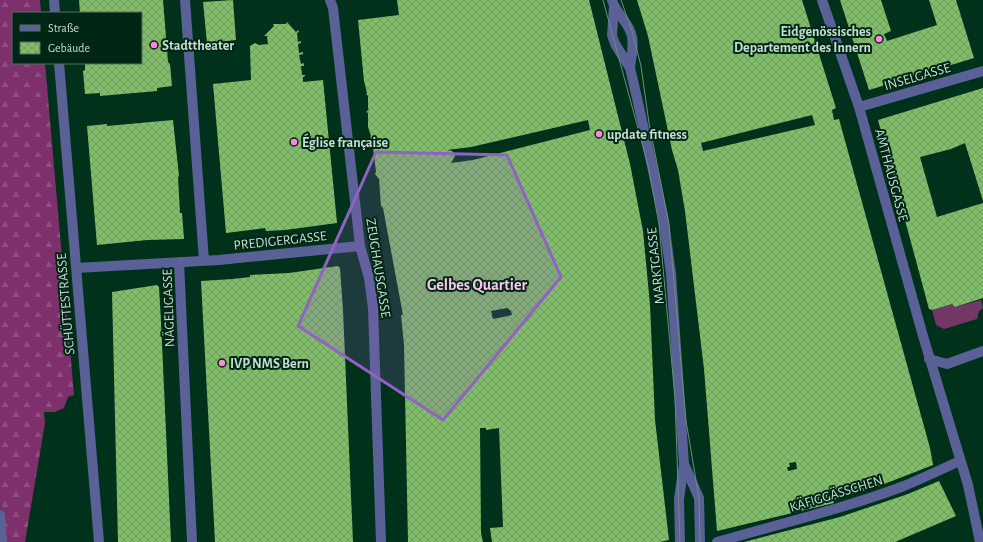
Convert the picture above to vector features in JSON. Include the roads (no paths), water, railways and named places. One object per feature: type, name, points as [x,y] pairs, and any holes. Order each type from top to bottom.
[{"type":"street","points":[[54,0],[55,12]]},
{"type":"street","points":[[185,0],[204,261]]},
{"type":"street","name":"ZEUGHAUSGASSE","points":[[330,0],[333,8],[360,246],[369,278],[375,338],[380,542]]},
{"type":"street","name":"AMTHAUSGASSE","points":[[822,0],[859,107],[929,359],[968,485],[980,542]]},
{"type":"street","name":"MARKTGASSE","points":[[613,3],[612,35],[615,44],[630,68]]},
{"type":"street","name":"MARKTGASSE","points":[[613,3],[631,32],[633,39],[630,68],[663,216],[671,274],[684,464],[679,499],[680,542]]},
{"type":"street","name":"SCHÜTTESTRASSE","points":[[59,64],[99,542]]},
{"type":"street","name":"INSELGASSE","points":[[859,107],[983,71]]},
{"type":"street","name":"PREDIGERGASSE","points":[[204,261],[360,246]]},
{"type":"street","name":"NÄGELIGASSE","points":[[192,542],[179,262],[204,261]]},
{"type":"street","points":[[76,268],[179,262]]},
{"type":"street","points":[[929,359],[947,364],[983,350]]},
{"type":"street","name":"KÄFIGGÄSSCHEN","points":[[717,542],[905,486],[960,461]]},
{"type":"street","name":"MARKTGASSE","points":[[684,464],[699,498],[700,542]]},
{"type":"street","points":[[0,515],[2,542]]},
{"type":"tram line","points":[[603,0],[648,165],[659,224],[675,398],[680,542]]},
{"type":"tram line","points":[[621,0],[632,31],[641,66],[649,123],[669,224],[686,421],[699,498],[700,542]]},
{"type":"place","name":"Eidgenössisches Departement des Innern","points":[[879,39]]},
{"type":"place","name":"Stadttheater","points":[[154,45]]},
{"type":"place","name":"update fitness","points":[[599,134]]},
{"type":"place","name":"Église française","points":[[294,142]]},
{"type":"place","name":"IVP NMS Bern","points":[[222,363]]},
{"type":"district","name":"Gelbes Quartier","points":[[477,284]]}]
